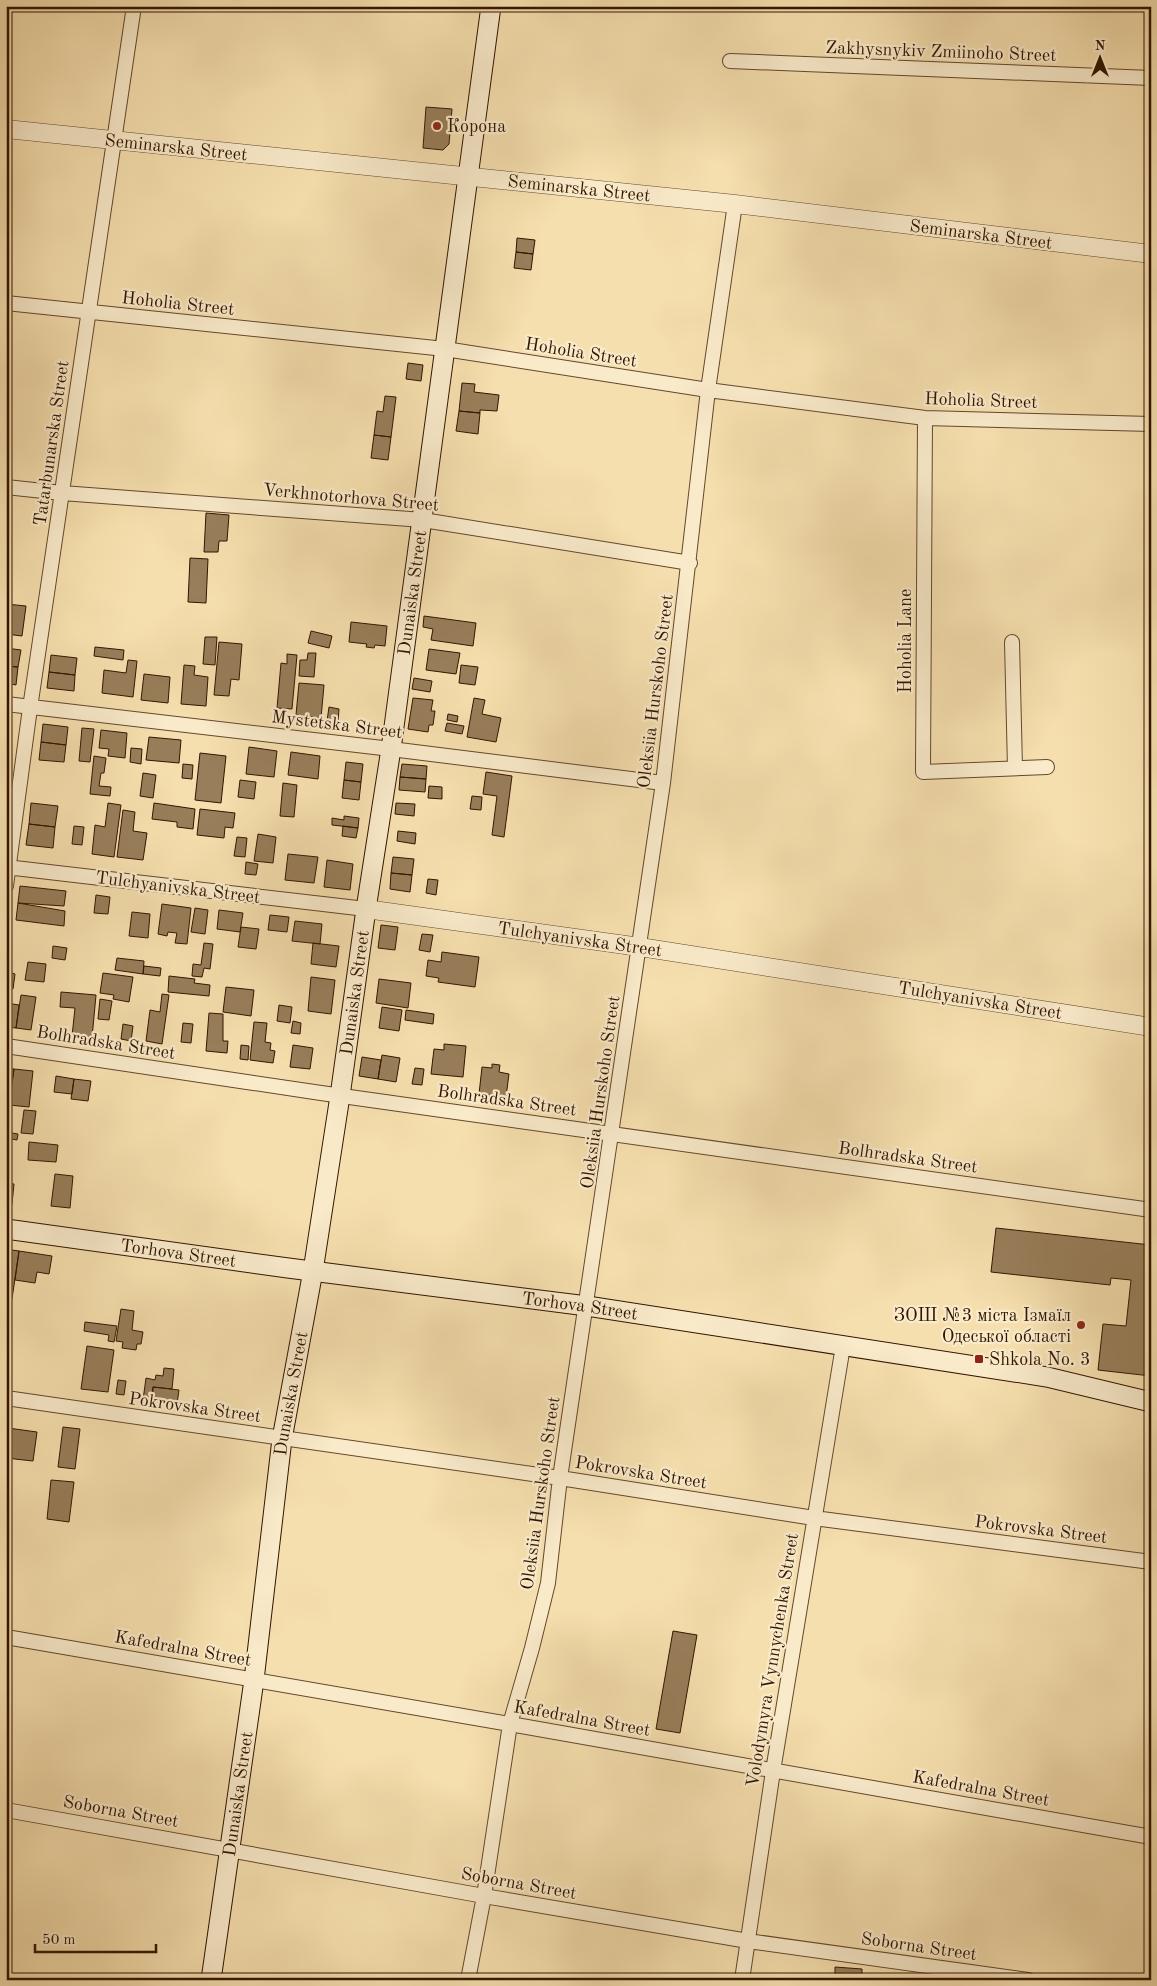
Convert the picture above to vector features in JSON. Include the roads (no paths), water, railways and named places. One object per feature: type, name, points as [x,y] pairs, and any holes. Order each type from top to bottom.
[{"type":"main road","name":"Dunaiska Street","points":[[211,1980],[254,1680],[282,1438],[313,1271],[391,749],[491,6]]},
{"type":"main road","name":"Torhova Street","points":[[6,1229],[587,1306],[1047,1377],[1151,1402]]},
{"type":"street","name":"Tatarbunarska Street","points":[[6,886],[30,708],[134,6]]},
{"type":"street","name":"Zakhysnykiv Zmiinoho Street","points":[[730,62],[1151,78]]},
{"type":"street","name":"Seminarska Street","points":[[6,129],[735,204],[1151,254]]},
{"type":"street","name":"Oleksiia Hurskoho Street","points":[[468,1980],[484,1896],[510,1724],[548,1583],[560,1478],[613,1134],[663,784],[690,563],[708,390],[735,204]]},
{"type":"street","name":"Hoholia Street","points":[[6,303],[446,349],[708,390],[924,418],[1151,424]]},
{"type":"street","name":"Hoholia Lane","points":[[924,418],[923,772],[1047,767]]},
{"type":"street","name":"Verkhnotorhova Street","points":[[6,486],[62,493],[423,520],[690,563]]},
{"type":"street","points":[[1012,642],[1015,768]]},
{"type":"street","name":"Mystetska Street","points":[[6,704],[391,749],[663,784]]},
{"type":"street","name":"Tulchyanivska Street","points":[[8,867],[366,909],[640,946],[1151,1027]]},
{"type":"street","name":"Bolhradska Street","points":[[6,1046],[340,1096],[1151,1210]]},
{"type":"street","name":"Volodymyra Vynnychenka Street","points":[[742,1980],[773,1771],[843,1346]]},
{"type":"street","name":"Pokrovska Street","points":[[6,1398],[560,1478],[814,1518],[1151,1562]]},
{"type":"street","name":"Kafedralna Street","points":[[6,1637],[1151,1838]]},
{"type":"street","name":"Soborna Street","points":[[6,1810],[484,1896],[748,1941],[1028,1980]]},
{"type":"place","name":"Корона","points":[[437,126]]},
{"type":"place","name":"ЗОШ №3 міста Ізмаїл Одеської області","points":[[1081,1325]]},
{"type":"place","name":"Shkola No. 3","points":[[979,1359]]}]
